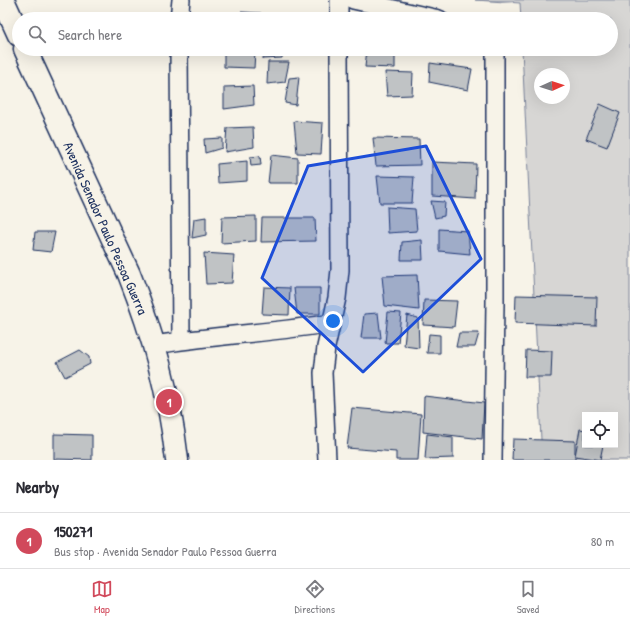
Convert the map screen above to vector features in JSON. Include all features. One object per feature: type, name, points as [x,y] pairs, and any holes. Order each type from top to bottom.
[{"type":"main road","points":[[3,0],[12,20]]},
{"type":"main road","name":"Avenida Senador Paulo Pessoa Guerra","points":[[28,56],[129,274],[155,345],[168,395],[177,460]]},
{"type":"street","points":[[180,12],[181,0]]},
{"type":"street","points":[[339,0],[339,12]]},
{"type":"street","points":[[353,0],[407,12]]},
{"type":"street","points":[[179,56],[181,340]]},
{"type":"street","points":[[327,460],[323,373],[331,323],[337,298],[340,270],[339,56]]},
{"type":"street","points":[[493,460],[495,302],[495,56]]},
{"type":"street","points":[[155,345],[181,340],[271,332],[331,323]]},
{"type":"highlighted area","points":[[426,146],[481,259],[363,372],[262,278],[308,166]]},
{"type":"shaded area","points":[[475,0],[630,0],[630,460],[542,460],[522,56],[618,56],[618,12],[521,12],[520,3]]},
{"type":"building","points":[[224,56],[255,56],[254,68],[224,67]]},
{"type":"building","points":[[263,56],[282,56],[282,58],[263,59]]},
{"type":"building","points":[[366,56],[395,56],[395,68],[365,67]]},
{"type":"building","points":[[268,62],[289,62],[285,82],[267,84]]},
{"type":"building","points":[[430,63],[472,69],[468,90],[429,82]]},
{"type":"building","points":[[385,72],[413,73],[412,95],[387,96]]},
{"type":"building","points":[[299,77],[296,105],[285,103],[289,78]]},
{"type":"building","points":[[253,86],[254,105],[224,109],[224,87]]},
{"type":"building","points":[[600,104],[620,113],[607,147],[586,139]]},
{"type":"building","points":[[294,121],[323,123],[321,154],[297,153]]},
{"type":"building","points":[[253,127],[254,147],[225,152],[227,128]]},
{"type":"building","points":[[222,138],[222,148],[205,153],[204,139]]},
{"type":"building","points":[[373,138],[419,139],[420,165],[376,166]]},
{"type":"building","points":[[271,155],[298,158],[298,183],[268,183]]},
{"type":"building","points":[[260,156],[261,165],[251,166],[250,157]]},
{"type":"building","points":[[247,161],[247,181],[218,183],[217,164]]},
{"type":"building","points":[[432,162],[476,164],[475,199],[432,196]]},
{"type":"building","points":[[377,176],[414,177],[412,203],[380,203]]},
{"type":"building","points":[[431,201],[445,202],[444,216],[435,218]]},
{"type":"building","points":[[387,207],[415,209],[417,231],[388,233]]},
{"type":"building","points":[[256,216],[256,241],[221,243],[222,217]]},
{"type":"building","points":[[206,217],[206,235],[192,238],[194,219]]},
{"type":"building","points":[[262,218],[315,218],[316,241],[261,242]]},
{"type":"building","points":[[439,229],[468,231],[470,254],[439,251]]},
{"type":"building","points":[[35,232],[55,232],[51,252],[33,250]]},
{"type":"building","points":[[422,240],[423,260],[401,260],[402,242]]},
{"type":"building","points":[[204,253],[234,255],[232,283],[206,284]]},
{"type":"building","points":[[417,275],[419,310],[385,306],[382,276]]},
{"type":"building","points":[[264,287],[290,288],[289,315],[262,314]]},
{"type":"building","points":[[294,288],[320,288],[320,314],[297,314]]},
{"type":"building","points":[[516,295],[597,297],[596,326],[515,323]]},
{"type":"building","points":[[424,300],[457,301],[454,327],[423,325]]},
{"type":"building","points":[[388,312],[401,313],[398,343],[385,343]]},
{"type":"building","points":[[378,313],[381,338],[361,338],[364,314]]},
{"type":"building","points":[[407,315],[418,318],[419,348],[404,346]]},
{"type":"building","points":[[459,333],[479,333],[475,347],[456,347]]},
{"type":"building","points":[[429,334],[440,335],[440,353],[427,353]]},
{"type":"building","points":[[80,350],[89,357],[90,364],[65,377],[57,362]]},
{"type":"building","points":[[526,350],[552,351],[551,377],[525,377]]},
{"type":"building","points":[[424,396],[484,403],[482,439],[423,432]]},
{"type":"building","points":[[352,408],[421,414],[418,460],[396,460],[396,452],[347,448]]},
{"type":"building","points":[[580,429],[582,429],[582,448],[602,448],[600,460],[575,456]]},
{"type":"building","points":[[54,434],[92,435],[92,460],[54,459]]},
{"type":"building","points":[[427,434],[453,437],[453,458],[425,459]]},
{"type":"building","points":[[513,439],[575,441],[575,460],[512,460]]},
{"type":"place","name":"150271","points":[[169,402]]}]
